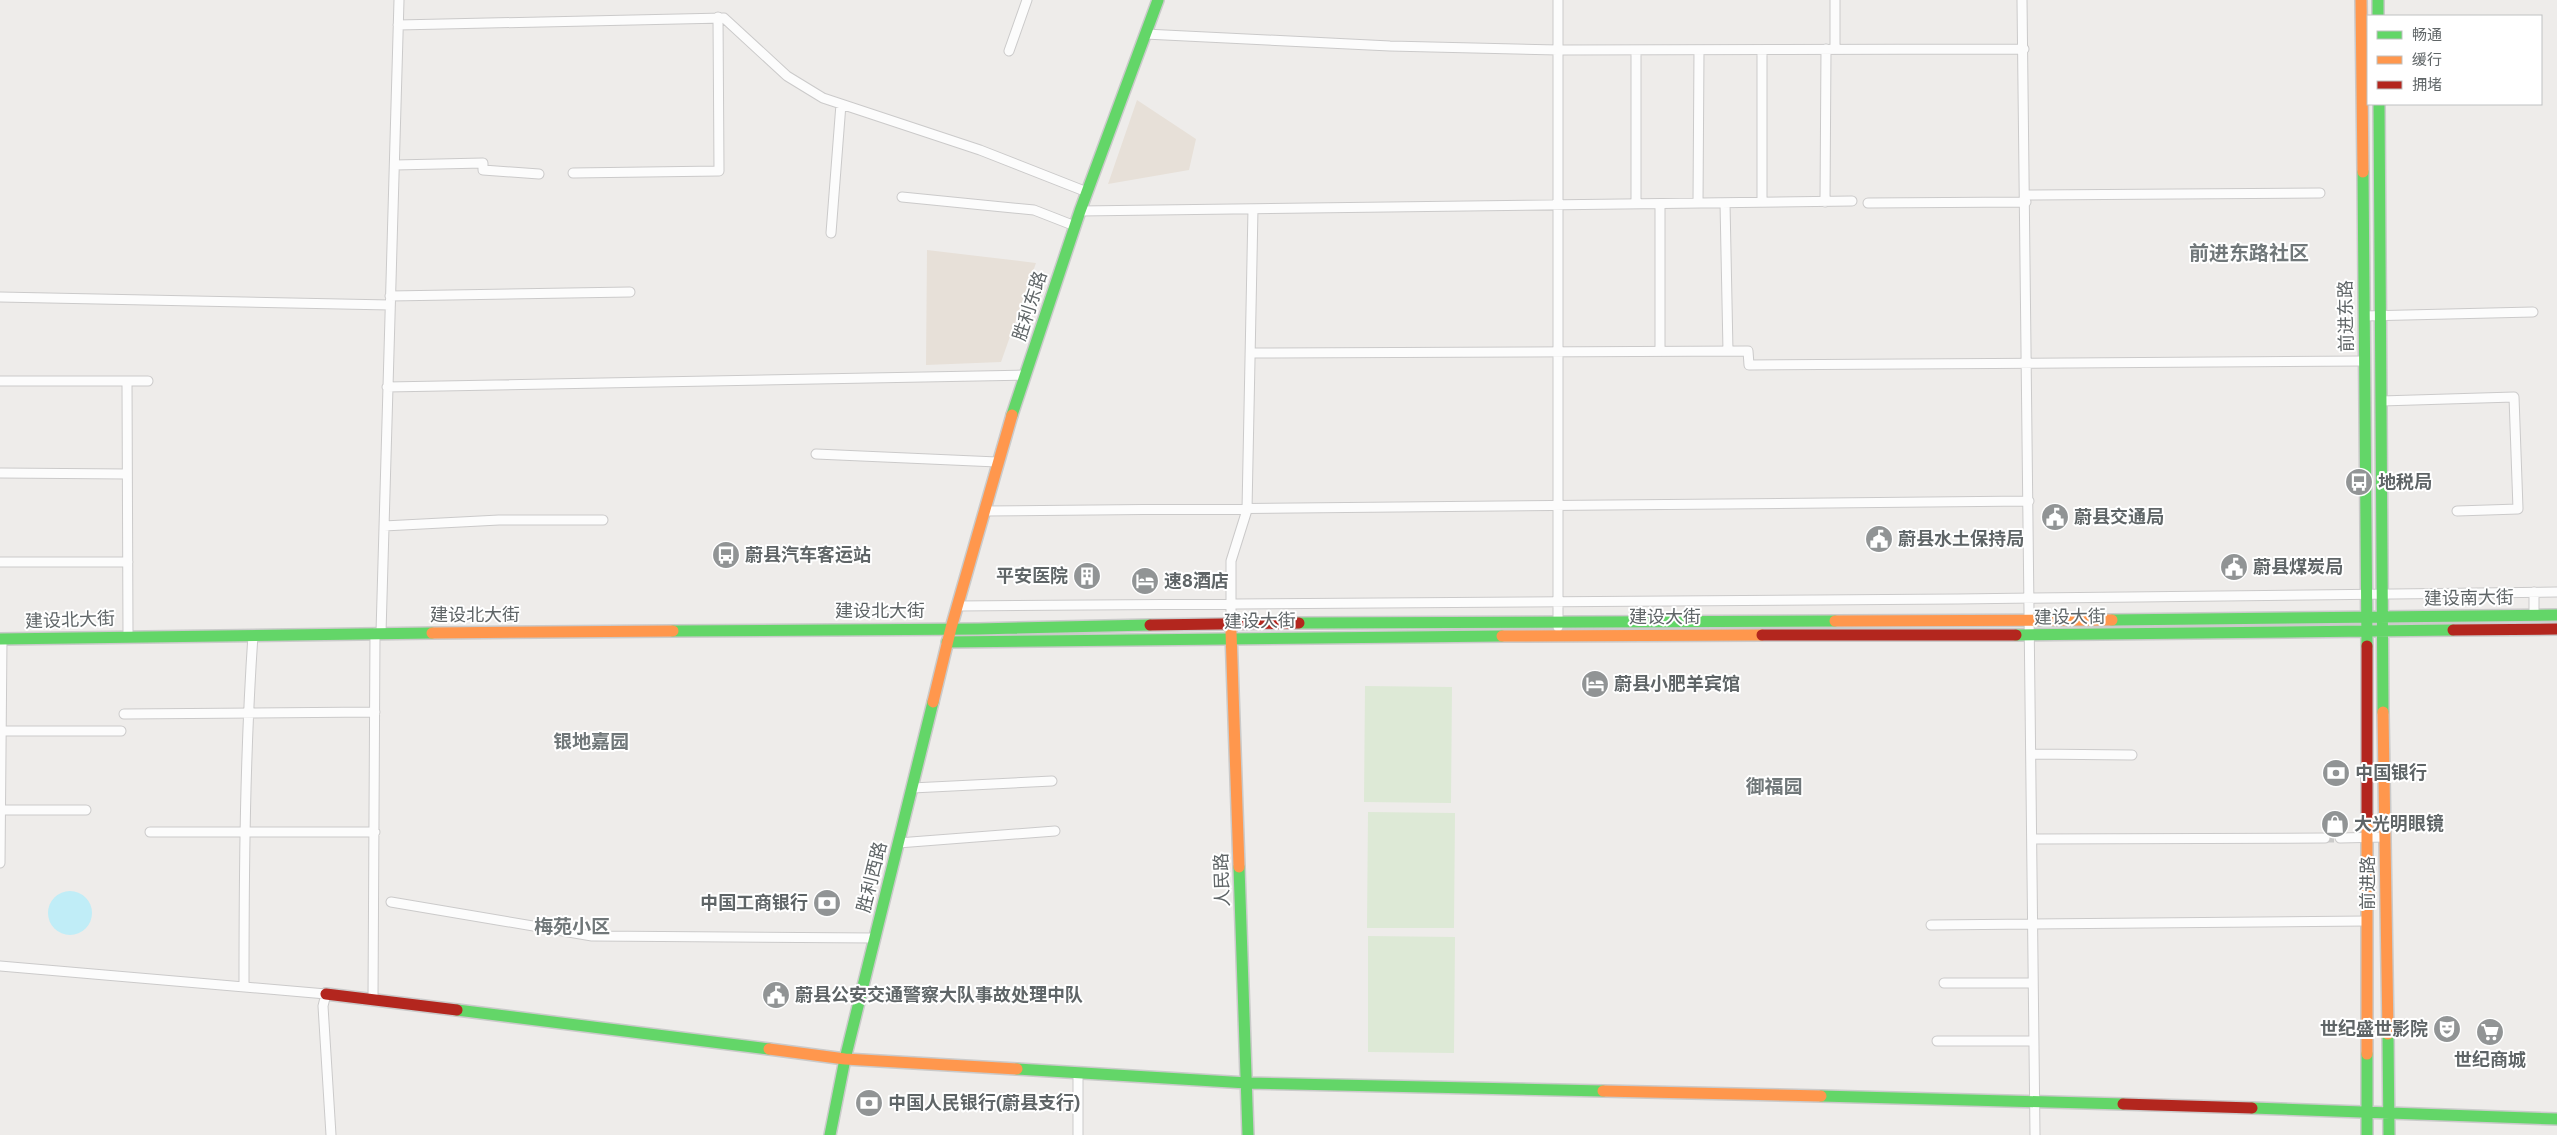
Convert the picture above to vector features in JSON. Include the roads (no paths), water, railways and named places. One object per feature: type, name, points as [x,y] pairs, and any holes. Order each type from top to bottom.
[{"type":"main road","name":"胜利东路","points":[[951,628],[997,462],[1080,211],[1158,0]]},
{"type":"main road","name":"前进东路","points":[[2361,0],[2367,632]]},
{"type":"main road","points":[[2378,0],[2378,15]]},
{"type":"main road","name":"前进东路","points":[[2379,105],[2382,631]]},
{"type":"main road","name":"建设南大街","points":[[2382,617],[2557,614]]},
{"type":"main road","name":"建设大街","points":[[951,628],[1557,620],[2030,621],[2382,617]]},
{"type":"main road","name":"人民路","points":[[1232,623],[1248,1135]]},
{"type":"main road","name":"建设北大街","points":[[1,639],[253,634],[951,628]]},
{"type":"main road","name":"胜利西路","points":[[830,1135],[845,1059],[951,628]]},
{"type":"main road","name":"建设南大街","points":[[2382,631],[2557,629]]},
{"type":"main road","name":"建设大街","points":[[947,642],[1558,635],[2030,635],[2382,631]]},
{"type":"main road","name":"前进路","points":[[2382,631],[2388,1135]]},
{"type":"main road","name":"前进路","points":[[2367,632],[2367,1135]]},
{"type":"main road","points":[[326,994],[845,1059],[1246,1083],[2034,1101],[2557,1119]]},
{"type":"street","points":[[373,1000],[375,712],[384,526],[399,0]]},
{"type":"street","points":[[1009,51],[1027,0]]},
{"type":"street","points":[[1558,0],[1558,635]]},
{"type":"street","points":[[1825,202],[1830,49],[1834,0]]},
{"type":"street","points":[[2022,0],[2026,199],[2035,1135]]},
{"type":"street","points":[[573,173],[719,171],[718,17]]},
{"type":"street","points":[[398,25],[724,18],[787,76],[822,98],[980,150],[1087,192]]},
{"type":"street","points":[[1145,34],[1390,46],[1558,50],[2024,49]]},
{"type":"street","points":[[1636,50],[1636,204]]},
{"type":"street","points":[[1698,203],[1699,50]]},
{"type":"street","points":[[1762,50],[1762,202]]},
{"type":"street","points":[[831,232],[841,104]]},
{"type":"street","points":[[395,165],[483,163],[483,170],[539,174]]},
{"type":"street","points":[[1868,203],[2320,193]]},
{"type":"street","points":[[902,197],[1034,210],[1075,226]]},
{"type":"street","points":[[1080,211],[1852,201]]},
{"type":"street","points":[[1725,203],[1728,351]]},
{"type":"street","points":[[1660,204],[1660,351]]},
{"type":"street","points":[[1232,623],[1231,561],[1247,510],[1253,209]]},
{"type":"street","points":[[0,297],[390,301],[630,292]]},
{"type":"street","points":[[2364,316],[2533,312]]},
{"type":"street","points":[[1250,353],[1748,351],[1749,365],[2364,361]]},
{"type":"street","points":[[387,387],[1026,375]]},
{"type":"street","points":[[0,380],[148,381]]},
{"type":"street","points":[[127,380],[128,636]]},
{"type":"street","points":[[2381,401],[2514,398],[2518,509],[2457,511]]},
{"type":"street","points":[[816,454],[997,462]]},
{"type":"street","points":[[0,473],[127,474]]},
{"type":"street","points":[[984,511],[1247,510],[2029,501]]},
{"type":"street","points":[[384,526],[499,520],[603,520]]},
{"type":"street","points":[[0,562],[128,562]]},
{"type":"street","points":[[2534,592],[2534,615]]},
{"type":"street","points":[[957,606],[2557,592]]},
{"type":"street","points":[[244,987],[244,832],[253,634]]},
{"type":"street","points":[[0,863],[1,639]]},
{"type":"street","points":[[124,714],[375,712]]},
{"type":"street","points":[[1,731],[121,731]]},
{"type":"street","points":[[2031,754],[2132,755]]},
{"type":"street","points":[[912,788],[1052,781]]},
{"type":"street","points":[[0,810],[86,810]]},
{"type":"street","points":[[898,843],[1055,831]]},
{"type":"street","points":[[150,832],[375,832]]},
{"type":"street","points":[[2340,838],[2385,837]]},
{"type":"street","points":[[2032,839],[2325,838]]},
{"type":"street","points":[[391,902],[592,936],[875,938]]},
{"type":"street","points":[[1931,926],[2367,921]]},
{"type":"street","points":[[0,966],[326,994],[323,1006],[331,1135]]},
{"type":"street","points":[[1944,983],[2033,983]]},
{"type":"street","points":[[1937,1041],[2034,1041]]},
{"type":"street","points":[[1078,1073],[1078,1135]]},
{"type":"water","points":[[66,891],[74,891],[86,897],[92,913],[86,929],[74,935],[66,935],[54,929],[48,917],[48,909],[54,897]]},
{"type":"tunnel","points":[[2325,838],[2340,838]]},
{"type":"place","name":"地税局","points":[[2359,482]]},
{"type":"place","name":"蔚县交通局","points":[[2055,517]]},
{"type":"place","name":"蔚县水土保持局","points":[[1879,539]]},
{"type":"place","name":"蔚县汽车客运站","points":[[726,555]]},
{"type":"place","name":"蔚县煤炭局","points":[[2234,567]]},
{"type":"place","name":"平安医院","points":[[1087,576]]},
{"type":"place","name":"速8酒店","points":[[1145,581]]},
{"type":"place","name":"蔚县小肥羊宾馆","points":[[1595,684]]},
{"type":"place","name":"中国银行","points":[[2336,773]]},
{"type":"place","name":"大光明眼镜","points":[[2335,824]]},
{"type":"place","name":"中国工商银行","points":[[827,903]]},
{"type":"place","name":"蔚县公安交通警察大队事故处理中队","points":[[776,995]]},
{"type":"place","name":"世纪盛世影院","points":[[2447,1029]]},
{"type":"place","name":"世纪商城","points":[[2490,1032]]},
{"type":"place","name":"中国人民银行(蔚县支行)","points":[[869,1103]]},
{"type":"district","name":"前进东路社区","points":[[2249,253]]},
{"type":"district","name":"银地嘉园","points":[[591,741]]},
{"type":"district","name":"御福园","points":[[1774,786]]},
{"type":"district","name":"梅苑小区","points":[[572,926]]}]
